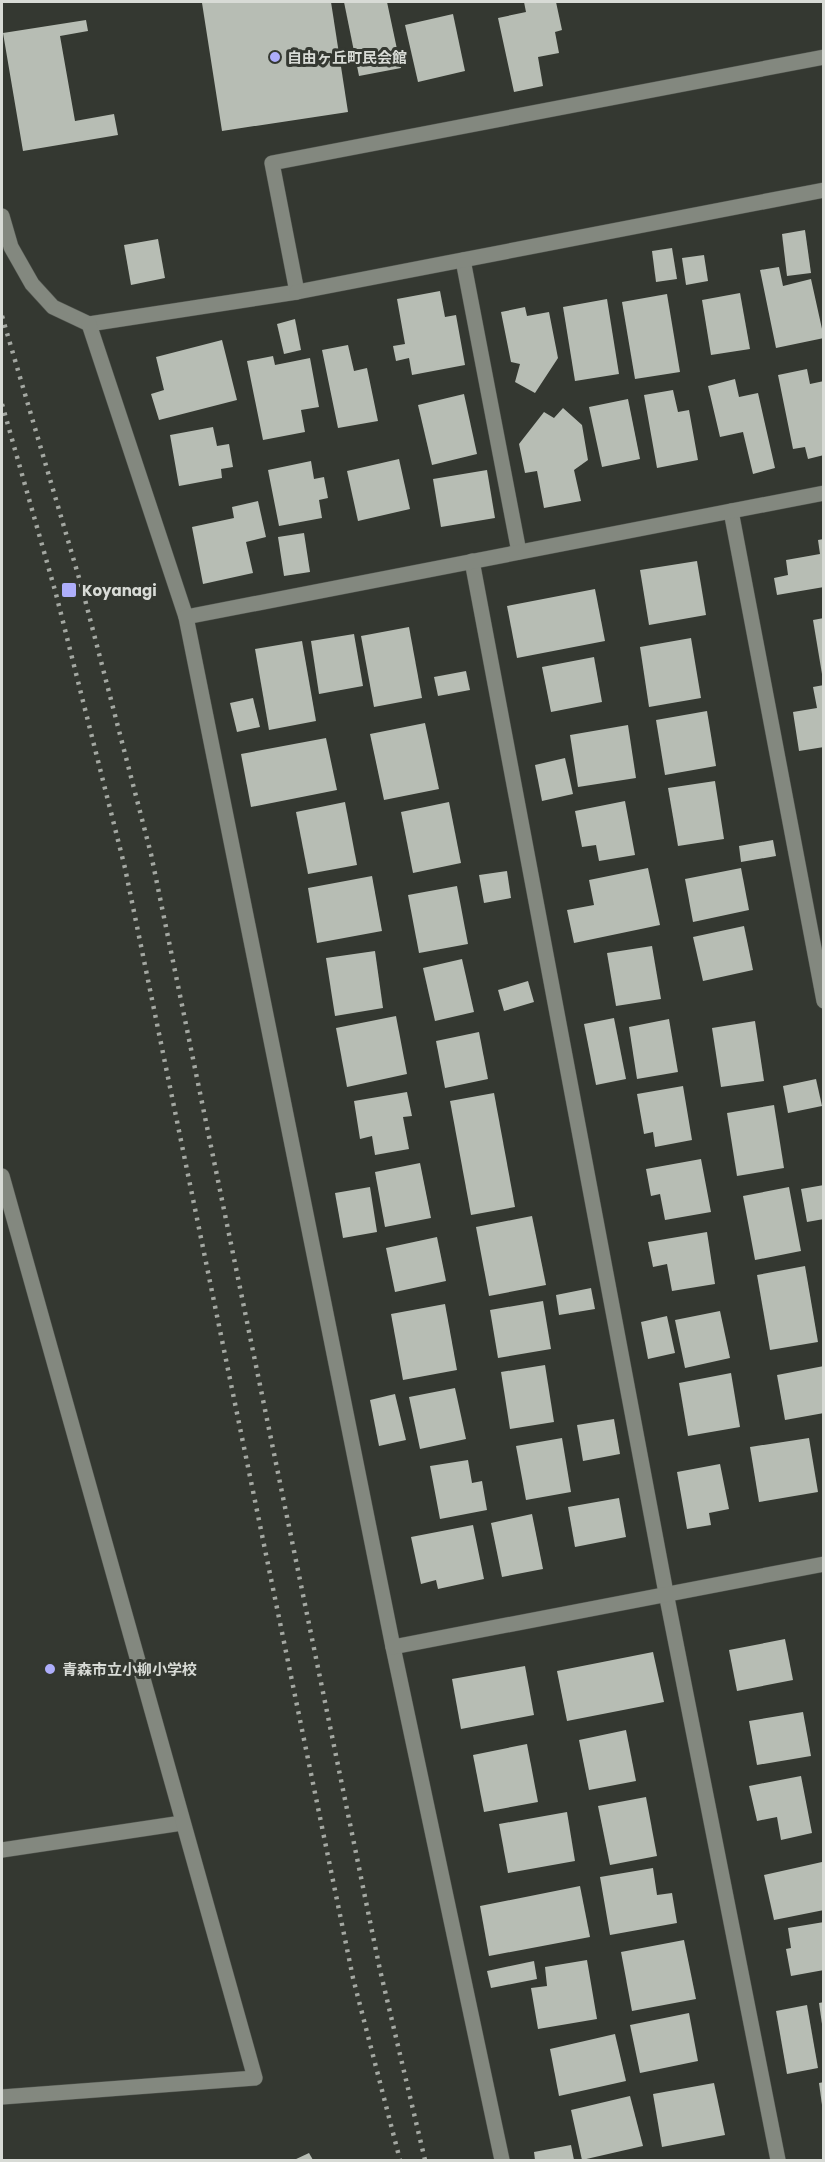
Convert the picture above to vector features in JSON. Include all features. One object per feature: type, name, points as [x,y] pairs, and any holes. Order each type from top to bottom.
[{"type":"street","points":[[297,292],[272,164],[824,57]]},
{"type":"street","points":[[2,216],[11,247],[32,284],[53,307],[89,324],[297,292],[824,190]]},
{"type":"street","points":[[463,260],[519,552]]},
{"type":"street","points":[[89,324],[186,617],[393,1647],[502,2160]]},
{"type":"street","points":[[186,617],[824,493]]},
{"type":"street","points":[[731,511],[824,1001]]},
{"type":"street","points":[[472,561],[666,1593],[778,2160]]},
{"type":"street","points":[[2,2097],[255,2078],[3,1185]]},
{"type":"street","points":[[393,1647],[824,1564]]},
{"type":"street","points":[[2,1850],[182,1823]]},
{"type":"building","name":"自由ヶ丘町民会館","points":[[331,2],[348,112],[222,131],[202,3]]},
{"type":"building","points":[[344,2],[387,2],[401,68],[359,76]]},
{"type":"building","points":[[524,2],[556,2],[562,30],[555,32],[559,53],[538,57],[543,86],[514,92],[498,18],[526,12]]},
{"type":"building","points":[[453,14],[465,71],[418,82],[405,25]]},
{"type":"building","points":[[86,20],[88,31],[60,36],[75,121],[114,114],[118,135],[23,151],[3,33]]},
{"type":"building","points":[[805,230],[811,273],[787,276],[782,234]]},
{"type":"building","points":[[158,239],[165,278],[131,285],[124,245]]},
{"type":"building","points":[[672,248],[677,279],[656,282],[652,251]]},
{"type":"building","points":[[704,255],[708,281],[686,285],[682,258]]},
{"type":"building","points":[[779,267],[783,286],[811,279],[824,338],[776,348],[760,270]]},
{"type":"building","points":[[440,291],[445,317],[456,315],[465,365],[412,375],[409,358],[396,361],[393,346],[405,344],[397,299]]},
{"type":"building","points":[[740,293],[750,349],[711,355],[702,300]]},
{"type":"building","points":[[667,294],[680,372],[635,379],[622,302]]},
{"type":"building","points":[[607,299],[619,374],[575,381],[563,307]]},
{"type":"building","points":[[525,307],[527,316],[549,312],[558,358],[535,393],[515,382],[520,364],[511,362],[501,312]]},
{"type":"building","points":[[295,319],[301,350],[284,354],[277,324]]},
{"type":"building","points":[[222,340],[237,400],[159,420],[151,394],[164,390],[156,357]]},
{"type":"building","points":[[348,345],[354,371],[367,368],[378,421],[338,428],[322,350]]},
{"type":"building","points":[[273,356],[275,365],[310,358],[319,407],[301,410],[305,432],[263,440],[247,361]]},
{"type":"building","points":[[807,369],[810,384],[824,381],[824,455],[808,459],[805,447],[793,449],[778,375]]},
{"type":"building","points":[[735,379],[739,397],[758,393],[775,468],[753,474],[743,432],[720,437],[708,386]]},
{"type":"building","points":[[673,390],[678,412],[689,410],[698,460],[657,468],[644,395]]},
{"type":"building","points":[[464,394],[477,454],[432,465],[418,405]]},
{"type":"building","points":[[628,399],[640,459],[602,467],[589,407]]},
{"type":"building","points":[[563,408],[582,425],[588,460],[574,470],[581,501],[544,508],[537,471],[525,473],[519,444],[544,412],[554,418]]},
{"type":"building","points":[[213,427],[217,446],[229,444],[233,467],[221,469],[222,478],[179,486],[170,435]]},
{"type":"building","points":[[399,459],[410,509],[358,521],[347,471]]},
{"type":"building","points":[[311,461],[314,479],[324,477],[328,498],[319,500],[322,518],[279,526],[268,470]]},
{"type":"building","points":[[487,470],[495,518],[441,527],[433,479]]},
{"type":"building","points":[[258,501],[266,537],[246,542],[253,573],[203,584],[192,527],[234,518],[232,507]]},
{"type":"building","points":[[304,533],[310,572],[284,576],[278,537]]},
{"type":"building","points":[[824,539],[824,587],[777,595],[774,578],[788,575],[786,560],[820,554],[818,540]]},
{"type":"building","points":[[697,561],[706,615],[649,625],[640,570]]},
{"type":"building","points":[[595,589],[605,641],[517,658],[507,606]]},
{"type":"building","points":[[824,618],[824,673],[822,674],[813,620]]},
{"type":"building","points":[[409,627],[422,698],[374,707],[361,636]]},
{"type":"building","points":[[354,634],[363,686],[319,694],[311,641]]},
{"type":"building","points":[[691,638],[701,698],[649,707],[640,647]]},
{"type":"building","points":[[302,641],[316,721],[269,730],[255,649]]},
{"type":"building","points":[[594,657],[602,702],[551,712],[542,667]]},
{"type":"building","points":[[466,671],[470,690],[438,696],[434,677]]},
{"type":"building","points":[[824,685],[824,747],[799,751],[793,712],[817,708],[813,687]]},
{"type":"building","points":[[253,698],[260,727],[237,732],[230,703]]},
{"type":"building","points":[[707,711],[716,766],[665,775],[656,720]]},
{"type":"building","points":[[425,723],[439,789],[384,800],[370,734]]},
{"type":"building","points":[[628,725],[636,778],[578,787],[570,735]]},
{"type":"building","points":[[326,738],[337,790],[251,807],[241,754]]},
{"type":"building","points":[[565,758],[573,794],[542,801],[535,765]]},
{"type":"building","points":[[715,781],[724,839],[678,846],[668,788]]},
{"type":"building","points":[[625,801],[635,855],[599,861],[596,845],[582,847],[575,811]]},
{"type":"building","points":[[345,802],[357,865],[308,874],[296,812]]},
{"type":"building","points":[[449,802],[461,863],[413,873],[401,812]]},
{"type":"building","points":[[773,840],[776,856],[741,862],[739,846]]},
{"type":"building","points":[[648,868],[660,925],[574,943],[567,910],[594,905],[589,880]]},
{"type":"building","points":[[741,868],[749,910],[693,922],[685,879]]},
{"type":"building","points":[[507,871],[511,898],[484,903],[479,875]]},
{"type":"building","points":[[372,876],[382,931],[317,943],[308,888]]},
{"type":"building","points":[[457,886],[468,944],[419,953],[408,895]]},
{"type":"building","points":[[744,926],[753,970],[703,981],[693,937]]},
{"type":"building","points":[[652,946],[661,999],[616,1006],[607,953]]},
{"type":"building","points":[[375,951],[383,1008],[335,1016],[326,958]]},
{"type":"building","points":[[462,959],[474,1012],[435,1021],[423,968]]},
{"type":"building","points":[[528,981],[534,1002],[504,1011],[498,990]]},
{"type":"building","points":[[396,1016],[407,1074],[347,1087],[336,1028]]},
{"type":"building","points":[[614,1018],[626,1079],[596,1085],[584,1024]]},
{"type":"building","points":[[669,1019],[678,1072],[637,1079],[629,1027]]},
{"type":"building","points":[[755,1021],[764,1081],[721,1087],[712,1028]]},
{"type":"building","points":[[479,1032],[488,1079],[445,1088],[436,1041]]},
{"type":"building","points":[[816,1079],[822,1106],[788,1113],[783,1086]]},
{"type":"building","points":[[683,1086],[692,1140],[655,1147],[653,1132],[644,1134],[637,1094]]},
{"type":"building","points":[[407,1092],[412,1116],[403,1117],[409,1149],[375,1155],[372,1136],[360,1139],[354,1101]]},
{"type":"building","points":[[494,1093],[515,1207],[471,1215],[450,1101]]},
{"type":"building","points":[[774,1105],[784,1168],[737,1176],[727,1113]]},
{"type":"building","points":[[701,1159],[711,1212],[665,1220],[660,1194],[651,1196],[646,1169]]},
{"type":"building","points":[[420,1163],[431,1218],[385,1227],[375,1172]]},
{"type":"building","points":[[824,1185],[824,1219],[807,1222],[801,1189]]},
{"type":"building","points":[[370,1187],[377,1232],[343,1238],[335,1193]]},
{"type":"building","points":[[789,1187],[801,1251],[755,1260],[743,1196]]},
{"type":"building","points":[[532,1216],[546,1285],[489,1296],[476,1227]]},
{"type":"building","points":[[707,1232],[715,1284],[672,1291],[667,1264],[653,1267],[648,1242]]},
{"type":"building","points":[[437,1237],[446,1281],[395,1292],[386,1248]]},
{"type":"building","points":[[805,1266],[818,1342],[770,1350],[757,1275]]},
{"type":"building","points":[[591,1288],[595,1309],[559,1315],[556,1295]]},
{"type":"building","points":[[543,1301],[551,1349],[498,1358],[490,1310]]},
{"type":"building","points":[[445,1304],[457,1370],[403,1380],[391,1314]]},
{"type":"building","points":[[720,1311],[730,1358],[685,1368],[675,1320]]},
{"type":"building","points":[[667,1316],[675,1353],[648,1359],[641,1322]]},
{"type":"building","points":[[545,1365],[554,1422],[510,1429],[501,1372]]},
{"type":"building","points":[[824,1366],[824,1413],[785,1420],[777,1375]]},
{"type":"building","points":[[731,1373],[740,1427],[688,1436],[679,1383]]},
{"type":"building","points":[[455,1388],[466,1439],[420,1449],[409,1397]]},
{"type":"building","points":[[395,1394],[406,1440],[379,1446],[370,1400]]},
{"type":"building","points":[[614,1419],[620,1454],[583,1461],[577,1425]]},
{"type":"building","points":[[562,1438],[571,1492],[526,1500],[516,1446]]},
{"type":"building","points":[[809,1438],[818,1492],[759,1502],[750,1447]]},
{"type":"building","points":[[468,1460],[472,1483],[482,1481],[487,1510],[440,1519],[430,1466]]},
{"type":"building","points":[[720,1464],[729,1509],[709,1513],[711,1525],[687,1529],[677,1472]]},
{"type":"building","points":[[619,1498],[626,1537],[575,1547],[568,1507]]},
{"type":"building","points":[[532,1514],[543,1569],[502,1577],[491,1523]]},
{"type":"building","points":[[473,1525],[484,1579],[438,1589],[436,1580],[421,1584],[411,1537]]},
{"type":"building","points":[[785,1639],[793,1680],[737,1691],[729,1650]]},
{"type":"building","points":[[653,1652],[664,1702],[567,1721],[557,1671]]},
{"type":"building","points":[[525,1666],[534,1715],[461,1729],[452,1679]]},
{"type":"building","points":[[803,1712],[811,1756],[757,1765],[749,1721]]},
{"type":"building","points":[[626,1730],[636,1781],[589,1790],[579,1740]]},
{"type":"building","points":[[527,1744],[538,1802],[484,1812],[473,1755]]},
{"type":"building","points":[[801,1776],[812,1833],[781,1840],[777,1817],[757,1821],[749,1786]]},
{"type":"building","points":[[646,1797],[657,1856],[610,1865],[598,1806]]},
{"type":"building","points":[[567,1812],[575,1861],[508,1873],[499,1824]]},
{"type":"building","points":[[822,1862],[824,1910],[774,1920],[764,1875]]},
{"type":"building","points":[[653,1868],[657,1895],[672,1893],[677,1923],[610,1935],[600,1877]]},
{"type":"building","points":[[580,1886],[590,1937],[489,1956],[480,1906]]},
{"type":"building","points":[[824,1922],[824,1970],[791,1976],[786,1949],[791,1948],[788,1928]]},
{"type":"building","points":[[684,1940],[696,1999],[632,2011],[621,1952]]},
{"type":"building","points":[[587,1960],[597,2019],[538,2029],[531,1988],[547,1986],[545,1967]]},
{"type":"building","points":[[534,1961],[537,1979],[491,1988],[487,1971]]},
{"type":"building","points":[[824,2002],[824,2023],[822,2024],[819,2003]]},
{"type":"building","points":[[807,2005],[818,2068],[787,2074],[776,2011]]},
{"type":"building","points":[[689,2013],[698,2061],[640,2073],[630,2025]]},
{"type":"building","points":[[615,2034],[626,2081],[559,2096],[550,2049]]},
{"type":"building","points":[[824,2082],[824,2105],[822,2105],[819,2083]]},
{"type":"building","points":[[714,2083],[725,2135],[662,2147],[653,2094]]},
{"type":"building","points":[[630,2096],[643,2146],[582,2160],[571,2110]]},
{"type":"building","points":[[571,2145],[574,2160],[535,2160],[534,2152]]},
{"type":"building","points":[[309,2153],[313,2160],[294,2160]]},
{"type":"railway","points":[[2,316],[82,588],[151,854],[380,1970],[425,2160]]},
{"type":"railway","points":[[2,404],[56,594],[125,868],[353,1978],[400,2160]]},
{"type":"place","name":"自由ヶ丘町民会館","points":[[275,57]]},
{"type":"place","name":"Koyanagi","points":[[69,590]]},
{"type":"place","name":"青森市立小柳小学校","points":[[50,1669]]}]
